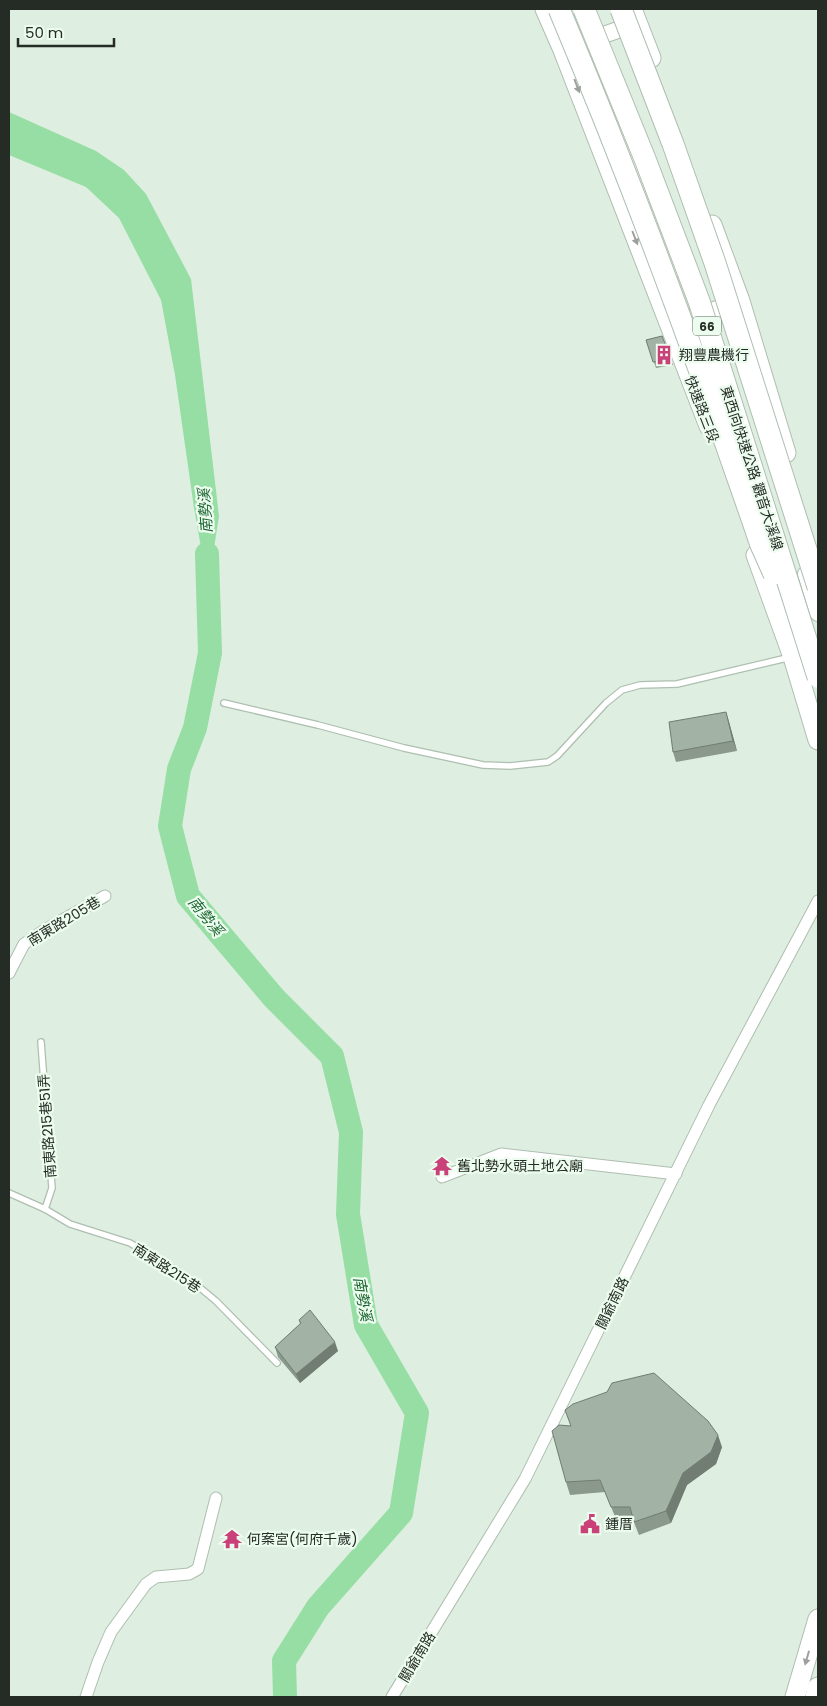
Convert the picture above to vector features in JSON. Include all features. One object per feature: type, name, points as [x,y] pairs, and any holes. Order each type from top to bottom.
[{"type":"highway","points":[[559,9],[601,109],[690,341],[760,545],[808,652]]},
{"type":"highway","name":"東西向快速公路 觀音大溪線","points":[[584,9],[646,159],[700,301],[808,652],[818,677]]},
{"type":"highway","name":"東西向快速公路 觀音大溪線","points":[[599,9],[680,215],[707,295],[808,652]]},
{"type":"highway","points":[[620,19],[673,144],[760,400],[818,587]]},
{"type":"highway","points":[[816,1697],[818,1688]]},
{"type":"main road","name":"快速路三段","points":[[545,9],[563,50],[705,415],[808,652],[806,700],[818,740]]},
{"type":"main road","points":[[635,16],[740,300],[818,560]]},
{"type":"main road","points":[[795,1697],[818,1618]]},
{"type":"street","name":"快速路三段","points":[[573,9],[588,41],[694,317],[725,416],[808,652]]},
{"type":"street","points":[[611,9],[620,19],[721,307],[818,613]]},
{"type":"street","points":[[563,50],[588,41],[620,19],[635,16]]},
{"type":"street","points":[[669,326],[740,300]]},
{"type":"street","name":"南東路205巷","points":[[9,973],[24,944],[105,896]]},
{"type":"street","name":"關爺南路","points":[[392,1697],[525,1480],[709,1105],[818,901]]},
{"type":"street","points":[[442,1177],[501,1154],[676,1174]]},
{"type":"street","points":[[86,1697],[111,1632],[146,1584],[156,1578],[189,1574],[198,1569],[216,1498]]},
{"type":"lane","points":[[224,703],[413,750],[483,765],[510,766],[548,762],[557,756],[606,702],[622,690],[640,685],[677,684],[808,652]]},
{"type":"lane","name":"南東路215巷51弄","points":[[41,1042],[52,1188],[45,1209]]},
{"type":"lane","name":"南東路215巷","points":[[9,1193],[45,1209],[70,1224],[130,1243],[187,1276],[216,1300],[277,1363]]},
{"type":"water","points":[[9,112],[96,151],[124,170],[146,194],[191,279],[219,516],[208,587],[194,508],[175,375],[161,300],[119,218],[86,187],[9,155]]},
{"type":"building","points":[[662,336],[671,359],[653,362],[646,340]]},
{"type":"building","points":[[726,712],[733,741],[673,752],[669,722]]},
{"type":"building","points":[[310,1310],[335,1342],[296,1374],[275,1347],[301,1323],[299,1320]]},
{"type":"building","name":"鍾厝","points":[[654,1373],[708,1421],[718,1435],[711,1452],[683,1473],[666,1511],[634,1522],[630,1507],[611,1507],[600,1480],[566,1482],[552,1431],[559,1425],[571,1426],[565,1410],[573,1404],[607,1392],[612,1383]]},
{"type":"waterway","name":"南勢溪","points":[[207,554],[210,653],[195,728],[179,769],[170,826],[188,896],[274,998],[332,1056],[351,1132],[348,1214],[366,1325],[417,1413],[401,1513],[318,1607],[284,1661],[285,1697]]},
{"type":"place","name":"翔豐農機行","points":[[664,355]]},
{"type":"place","name":"舊北勢水頭土地公廟","points":[[442,1166]]},
{"type":"place","name":"鍾厝","points":[[590,1524]]},
{"type":"place","name":"何案宮(何府千歲)","points":[[232,1539]]}]
